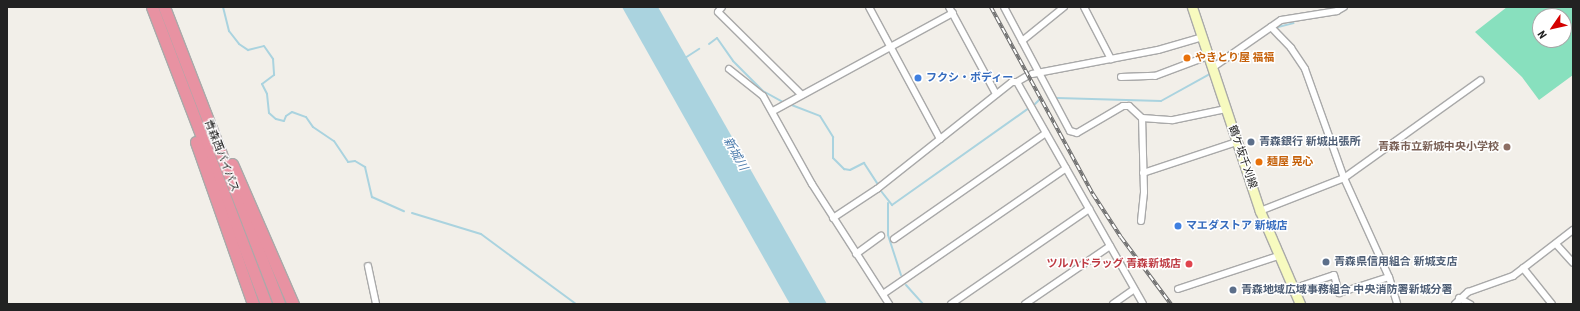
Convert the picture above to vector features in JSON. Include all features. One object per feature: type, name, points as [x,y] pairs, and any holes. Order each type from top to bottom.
[{"type":"highway","name":"青森西バイパス","points":[[152,7],[266,304]]},
{"type":"highway","name":"青森西バイパス","points":[[164,7],[279,304]]},
{"type":"highway","points":[[170,54],[194,136],[253,304]]},
{"type":"highway","points":[[191,77],[293,304]]},
{"type":"main road","name":"鶴ケ坂千刈線","points":[[1192,7],[1260,211],[1292,289],[1300,304]]},
{"type":"street","points":[[722,7],[718,12],[802,95]]},
{"type":"street","points":[[869,7],[940,138]]},
{"type":"street","points":[[1004,7],[1022,41],[1032,74],[1070,130],[1077,133],[1123,106],[1129,106],[1142,118],[1179,119],[1226,108]]},
{"type":"street","points":[[1084,7],[1111,59]]},
{"type":"street","points":[[1212,68],[1281,20],[1337,11],[1344,7]]},
{"type":"street","points":[[1022,41],[1060,8]]},
{"type":"street","points":[[773,112],[951,10],[996,94]]},
{"type":"street","points":[[1271,27],[1291,48],[1305,70],[1344,178],[1389,277],[1397,304]]},
{"type":"street","points":[[833,218],[877,189],[1012,82],[1017,82],[1032,74],[1158,50],[1203,37]]},
{"type":"street","points":[[1121,78],[1155,76],[1208,56]]},
{"type":"street","points":[[729,69],[763,96],[833,218],[889,304]]},
{"type":"street","points":[[1260,211],[1344,178],[1481,80]]},
{"type":"street","points":[[1017,82],[1143,304]]},
{"type":"street","points":[[1141,221],[1144,192],[1142,173],[1142,118]]},
{"type":"street","points":[[894,239],[1046,133]]},
{"type":"street","points":[[1142,173],[1237,142]]},
{"type":"street","points":[[883,294],[1066,168]]},
{"type":"street","points":[[951,304],[1089,209]]},
{"type":"street","points":[[1455,304],[1459,298],[1513,276],[1572,232]]},
{"type":"street","points":[[856,254],[881,236]]},
{"type":"street","points":[[1556,244],[1573,263]]},
{"type":"street","points":[[1025,304],[1110,246]]},
{"type":"street","points":[[1178,289],[1278,256]]},
{"type":"street","points":[[368,266],[376,304]]},
{"type":"street","points":[[1523,268],[1552,304]]},
{"type":"street","points":[[1292,289],[1334,276],[1339,293],[1389,277]]},
{"type":"street","points":[[1113,304],[1134,290]]},
{"type":"street","points":[[1459,298],[1470,304]]},
{"type":"green space","points":[[1507,7],[1573,7],[1573,75],[1539,100],[1522,77],[1475,32]]},
{"type":"water","name":"新城川","points":[[622,7],[658,7],[827,304],[790,304]]},
{"type":"waterway","points":[[223,7],[229,31],[239,44],[248,50],[264,46],[273,59],[274,75],[262,84],[267,94],[269,113],[276,119],[284,121],[286,116],[292,112],[306,117],[313,127],[334,141],[348,162],[355,161],[365,167],[372,197],[404,211]]},
{"type":"waterway","points":[[1278,27],[1294,23]]},
{"type":"waterway","points":[[709,44],[717,38],[733,61],[763,91],[785,103]]},
{"type":"waterway","points":[[685,58],[699,49]]},
{"type":"waterway","points":[[1057,98],[1161,101],[1208,75]]},
{"type":"waterway","points":[[1035,104],[1039,100]]},
{"type":"waterway","points":[[789,104],[820,116],[833,137],[833,158],[844,169],[850,170],[864,163],[877,183]]},
{"type":"waterway","points":[[881,191],[892,205],[1029,108]]},
{"type":"waterway","points":[[888,203],[888,235],[901,275]]},
{"type":"waterway","points":[[412,213],[481,234],[576,304]]},
{"type":"waterway","points":[[906,285],[923,304]]},
{"type":"railway","points":[[991,7],[1093,194],[1121,237],[1171,304]]},
{"type":"place","name":"やきとり屋 福福","points":[[1187,58]]},
{"type":"place","name":"フクシ・ボディー","points":[[918,78]]},
{"type":"place","name":"青森銀行 新城出張所","points":[[1251,142]]},
{"type":"place","name":"青森市立新城中央小学校","points":[[1507,147]]},
{"type":"place","name":"麺屋 晃心","points":[[1259,162]]},
{"type":"place","name":"マエダストア 新城店","points":[[1178,226]]},
{"type":"place","name":"青森県信用組合 新城支店","points":[[1326,262]]},
{"type":"place","name":"ツルハドラッグ 青森新城店","points":[[1189,264]]},
{"type":"place","name":"青森地域広域事務組合 中央消防署新城分署","points":[[1233,290]]}]
